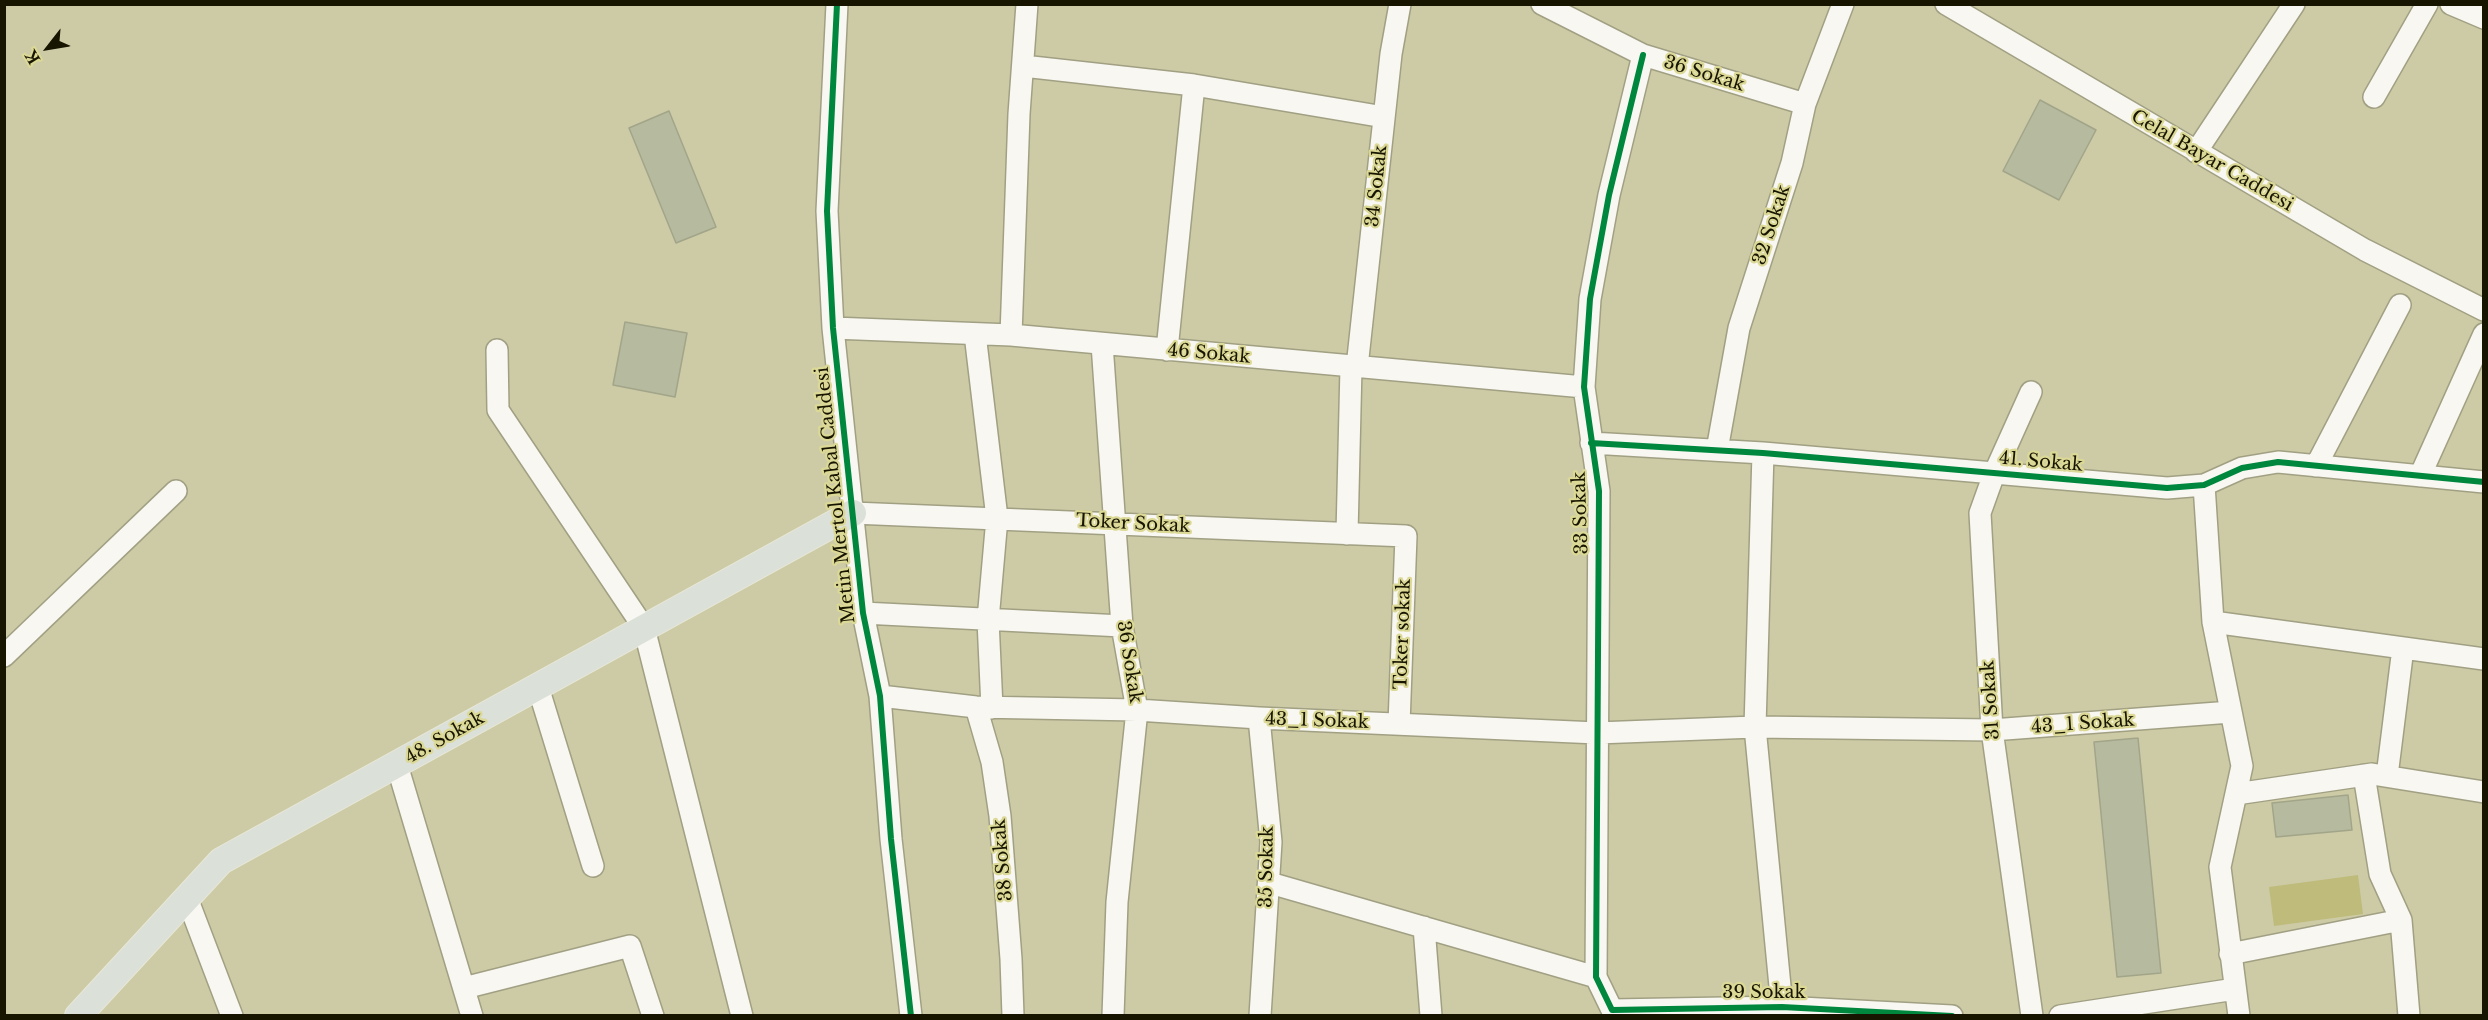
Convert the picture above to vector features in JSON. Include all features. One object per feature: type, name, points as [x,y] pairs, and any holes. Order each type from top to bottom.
[{"type":"main road","name":"48. Sokak","points":[[78,1016],[221,861],[853,513]]},
{"type":"street","name":"Metin Mertol Kabal Caddesi","points":[[837,4],[827,212],[833,327],[863,613],[880,696],[891,839],[911,1016]]},
{"type":"street","points":[[1011,335],[1027,4]]},
{"type":"street","name":"34 Sokak","points":[[1347,534],[1354,367],[1391,54],[1400,4]]},
{"type":"street","name":"36 Sokak","points":[[1542,4],[1643,55],[1805,104]]},
{"type":"street","name":"32 Sokak","points":[[1717,450],[1739,328],[1792,163],[1805,104],[1843,4]]},
{"type":"street","name":"Celal Bayar Caddesi","points":[[1946,4],[2365,250],[2484,310]]},
{"type":"street","points":[[2196,152],[2294,4]]},
{"type":"street","points":[[2374,97],[2427,4]]},
{"type":"street","points":[[2451,4],[2484,18]]},
{"type":"street","name":"33 Sokak","points":[[1596,977],[1599,491],[1584,387],[1590,299],[1609,195],[1643,55]]},
{"type":"street","points":[[1023,66],[1194,86],[1384,117]]},
{"type":"street","points":[[1167,350],[1194,86]]},
{"type":"street","points":[[2316,466],[2400,305]]},
{"type":"street","name":"46 Sokak","points":[[833,327],[1011,335],[1584,387]]},
{"type":"street","name":"38 Sokak","points":[[975,334],[997,518],[988,620],[984,708],[1000,816],[1013,1016]]},
{"type":"street","points":[[2420,476],[2484,334]]},
{"type":"street","name":"36 Sokak","points":[[1102,344],[1122,626],[1137,710],[1117,902],[1113,1016]]},
{"type":"street","points":[[497,350],[498,410],[644,628],[742,1016]]},
{"type":"street","name":"31 Sokak","points":[[2031,392],[1994,474],[1980,513],[1992,730],[2032,1016]]},
{"type":"street","name":"41. Sokak","points":[[1591,443],[1763,453],[2167,488],[2204,485],[2242,468],[2278,462],[2484,482]]},
{"type":"street","points":[[1763,453],[1755,727],[1782,1007]]},
{"type":"street","points":[[2204,485],[2213,622],[2242,766],[2220,867],[2229,954],[2239,1016]]},
{"type":"street","points":[[4,656],[176,491]]},
{"type":"street","name":"Toker Sokak","points":[[853,513],[1406,536],[1407,543]]},
{"type":"street","name":"Toker sokak","points":[[1399,724],[1407,543]]},
{"type":"street","points":[[863,613],[1122,626]]},
{"type":"street","points":[[2213,622],[2484,659]]},
{"type":"street","points":[[2387,776],[2403,648]]},
{"type":"street","points":[[538,687],[594,866]]},
{"type":"street","name":"43_1 Sokak","points":[[880,696],[984,708],[1137,710],[1259,718],[1597,733],[1755,727],[1992,730],[2231,712]]},
{"type":"street","name":"35 Sokak","points":[[1259,718],[1270,842],[1270,883],[1260,1016]]},
{"type":"street","points":[[397,765],[472,1016]]},
{"type":"street","points":[[2236,794],[2364,775],[2387,776],[2484,792]]},
{"type":"street","points":[[2364,775],[2380,874],[2401,920],[2409,1016]]},
{"type":"street","points":[[1270,883],[1596,977]]},
{"type":"street","points":[[187,898],[232,1016]]},
{"type":"street","points":[[2229,954],[2401,920]]},
{"type":"street","points":[[1424,927],[1431,1016]]},
{"type":"street","points":[[464,988],[630,946],[653,1016]]},
{"type":"street","name":"39 Sokak","points":[[1596,977],[1613,1013],[1782,1007],[1952,1016]]},
{"type":"street","points":[[2060,1016],[2235,989]]},
{"type":"shaded area","points":[[2358,875],[2363,914],[2274,926],[2269,887]]},
{"type":"building","points":[[2040,100],[2096,130],[2059,200],[2003,171]]},
{"type":"building","points":[[669,111],[716,227],[676,243],[629,128]]},
{"type":"building","points":[[625,322],[687,333],[675,397],[613,385]]},
{"type":"building","points":[[2138,738],[2161,973],[2117,977],[2094,742]]},
{"type":"building","points":[[2348,795],[2352,830],[2276,837],[2272,803]]},
{"type":"cycle path","points":[[837,4],[827,211],[833,328],[863,613],[880,696],[891,839],[911,1016]]},
{"type":"cycle path","points":[[1643,55],[1609,195],[1590,299],[1584,387],[1599,491],[1596,977],[1612,1010],[1782,1007],[1952,1016]]},
{"type":"cycle path","points":[[1591,443],[1763,453],[2167,488],[2204,485],[2242,468],[2278,462],[2484,482]]}]
